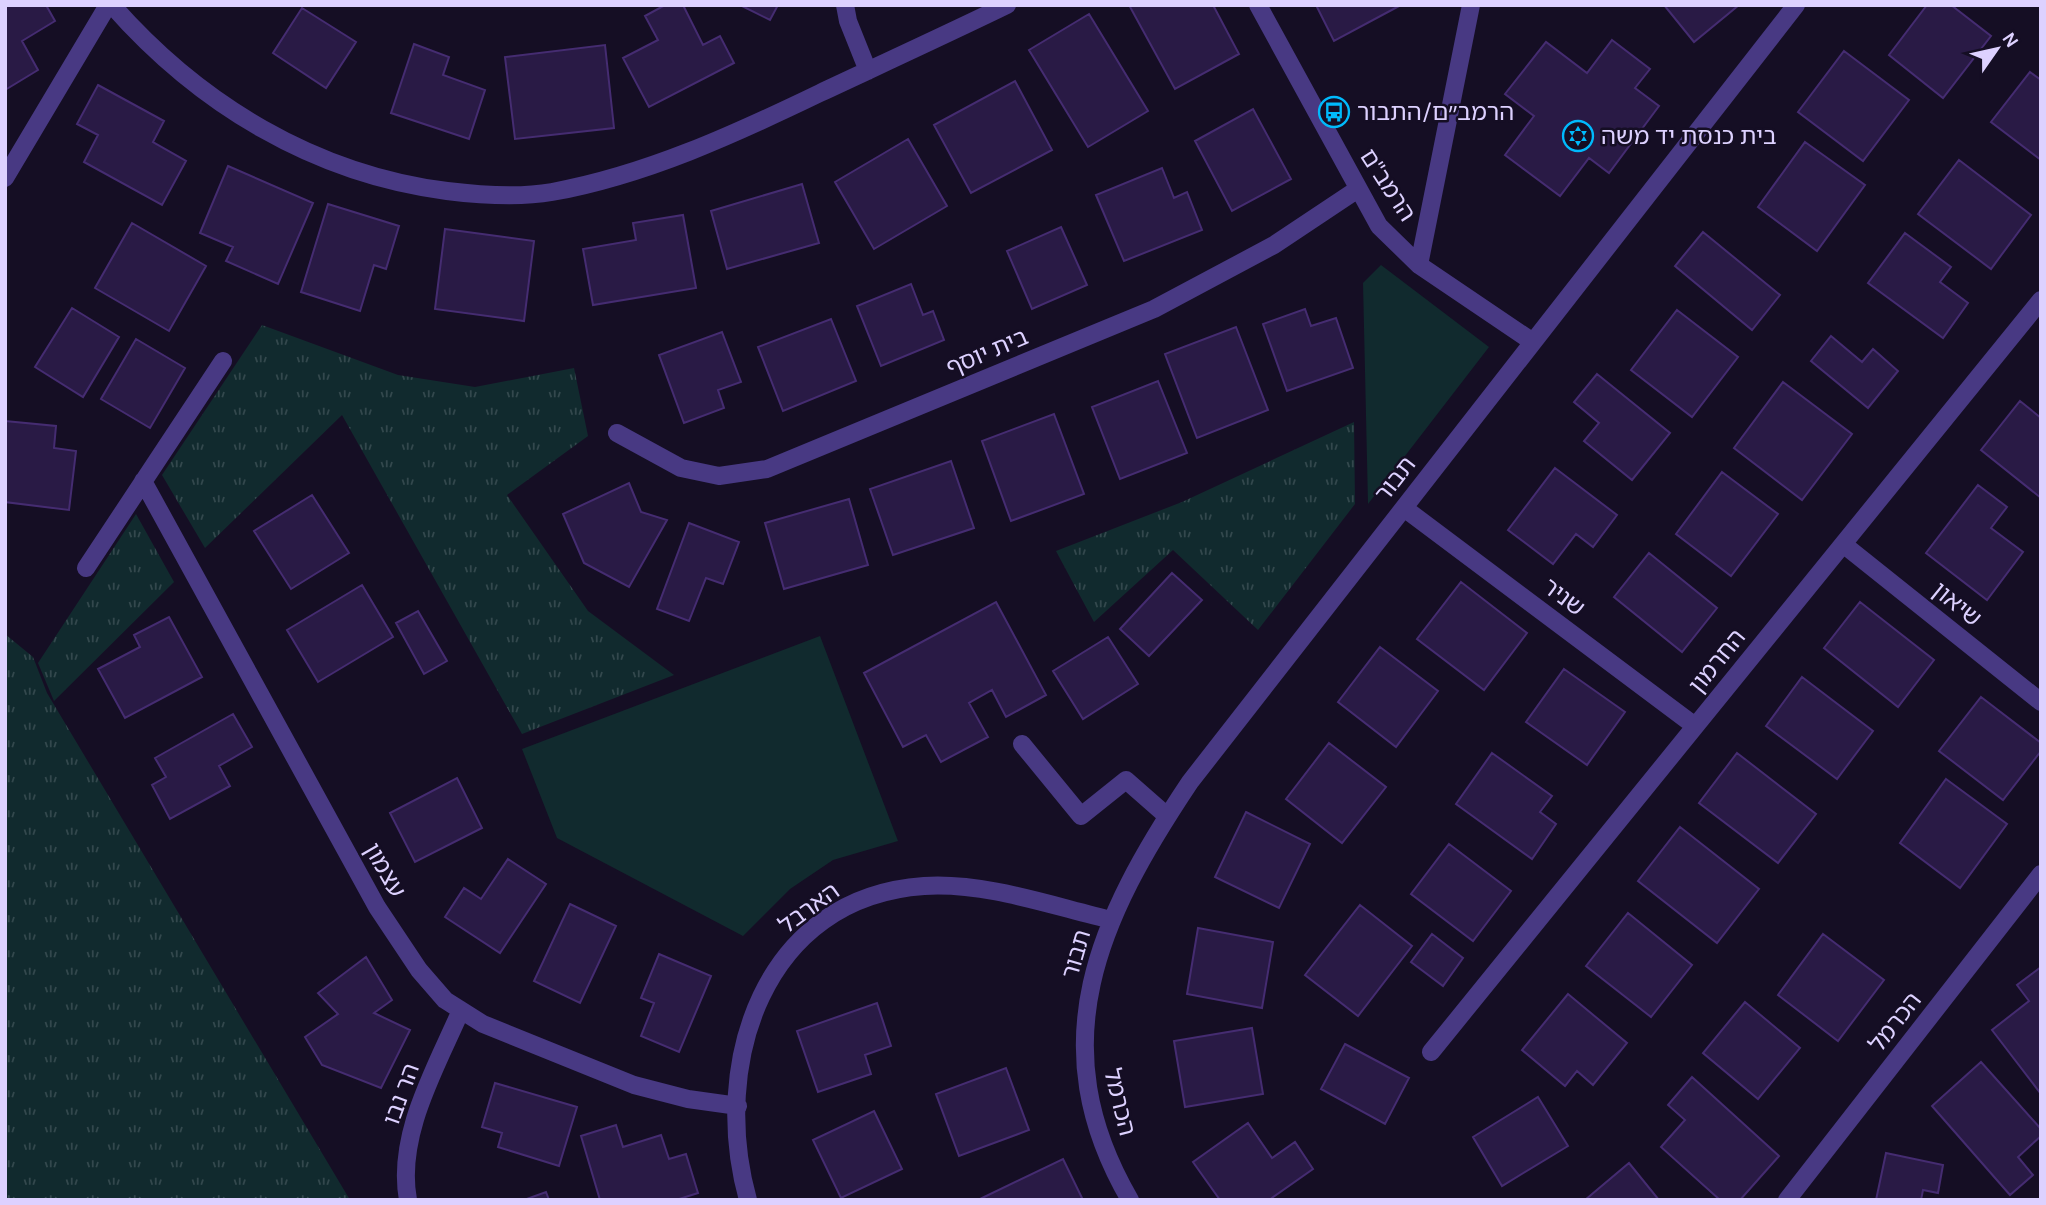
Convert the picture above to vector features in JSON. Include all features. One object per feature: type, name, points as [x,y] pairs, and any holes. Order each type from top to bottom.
[{"type":"street","points":[[5,178],[110,5],[138,35],[187,78],[241,118],[303,152],[351,170],[415,187],[480,195],[551,192],[629,173],[707,145],[1007,5]]},
{"type":"street","points":[[845,5],[848,22],[868,71]]},
{"type":"street","name":"הרמב\"ם","points":[[1258,5],[1380,226],[1419,265],[1533,342]]},
{"type":"street","points":[[1419,265],[1471,5]]},
{"type":"street","name":"תבור","points":[[1087,1012],[1099,951],[1128,883],[1190,782],[1796,5]]},
{"type":"street","name":"בית יוסף","points":[[617,433],[681,468],[719,476],[767,469],[1154,309],[1274,246],[1358,189]]},
{"type":"street","name":"החרמון","points":[[1431,1052],[2041,300]]},
{"type":"street","points":[[86,568],[223,360]]},
{"type":"street","name":"עצמון","points":[[144,481],[377,907],[419,970],[444,1000],[483,1024],[634,1085],[738,1106]]},
{"type":"street","name":"שניר","points":[[1404,508],[1695,726]]},
{"type":"street","name":"שיאון","points":[[1843,544],[2041,702]]},
{"type":"street","points":[[1022,744],[1081,816],[1126,780],[1167,816]]},
{"type":"street","name":"הכרמל","points":[[1787,1200],[2041,874]]},
{"type":"street","name":"הארבל","points":[[748,1200],[738,1140],[737,1080],[747,1031],[765,984],[787,954],[818,926],[847,906],[887,891],[961,886],[1112,920]]},
{"type":"street","name":"הר נבו","points":[[408,1200],[406,1153],[422,1102],[461,1010]]},
{"type":"street","name":"הכרמל","points":[[1087,1012],[1083,1052],[1096,1124],[1118,1179],[1130,1200]]},
{"type":"green space","points":[[1381,265],[1489,347],[1368,504],[1363,283]]},
{"type":"green space","points":[[262,325],[398,375],[475,387],[574,368],[588,436],[507,495],[588,611],[674,675],[522,734],[342,415],[205,548],[162,475]]},
{"type":"green space","points":[[1354,422],[1355,504],[1258,630],[1173,550],[1094,622],[1056,551],[1182,502]]},
{"type":"green space","points":[[136,514],[174,582],[54,701],[38,663]]},
{"type":"green space","points":[[5,634],[33,657],[47,693],[350,1200],[5,1200]]},
{"type":"green space","points":[[820,636],[898,841],[833,860],[790,889],[743,936],[557,838],[522,749]]},
{"type":"building","points":[[5,5],[46,5],[55,21],[22,41],[38,70],[5,90]]},
{"type":"building","points":[[665,5],[683,5],[703,45],[720,36],[734,63],[649,107],[623,58],[658,40],[645,16]]},
{"type":"building","points":[[740,5],[778,5],[770,20]]},
{"type":"building","points":[[1129,5],[1213,5],[1239,54],[1175,89]]},
{"type":"building","points":[[1316,5],[1401,5],[1334,41]]},
{"type":"building","points":[[1664,5],[1739,5],[1694,42]]},
{"type":"building","points":[[1927,5],[1951,5],[1991,36],[1943,98],[1889,55]]},
{"type":"building","points":[[302,8],[356,42],[326,88],[273,53]]},
{"type":"building","points":[[1089,14],[1148,111],[1088,147],[1029,50]]},
{"type":"building","name":"בית כנסת יד משה","points":[[1612,40],[1650,69],[1635,88],[1659,106],[1609,173],[1589,158],[1560,196],[1505,155],[1534,116],[1505,94],[1546,42],[1587,73]]},
{"type":"building","points":[[414,44],[449,57],[443,75],[485,90],[469,139],[391,113]]},
{"type":"building","points":[[605,45],[614,128],[515,139],[505,57]]},
{"type":"building","points":[[1844,51],[1909,100],[1863,161],[1798,112]]},
{"type":"building","points":[[2030,72],[2041,80],[2041,160],[1991,122]]},
{"type":"building","points":[[1015,81],[1052,150],[971,193],[934,125]]},
{"type":"building","points":[[98,85],[164,121],[153,142],[186,161],[162,205],[84,162],[98,135],[77,124]]},
{"type":"building","points":[[1253,109],[1291,179],[1232,211],[1195,141]]},
{"type":"building","points":[[908,139],[947,206],[874,249],[835,182]]},
{"type":"building","points":[[1805,142],[1865,185],[1817,251],[1758,207]]},
{"type":"building","points":[[1959,160],[2031,215],[1991,269],[1918,214]]},
{"type":"building","points":[[228,166],[313,203],[278,284],[226,261],[233,247],[200,233]]},
{"type":"building","points":[[1162,168],[1174,198],[1187,192],[1202,230],[1124,261],[1096,195]]},
{"type":"building","points":[[802,184],[819,243],[727,269],[711,211]]},
{"type":"building","points":[[328,204],[399,226],[386,269],[374,265],[360,311],[301,292]]},
{"type":"building","points":[[683,215],[696,288],[593,305],[583,249],[636,240],[633,223]]},
{"type":"building","points":[[132,223],[206,266],[169,331],[95,288]]},
{"type":"building","points":[[1061,227],[1087,285],[1032,309],[1007,251]]},
{"type":"building","points":[[445,229],[534,241],[524,321],[435,309]]},
{"type":"building","points":[[1703,232],[1780,295],[1752,330],[1675,266]]},
{"type":"building","points":[[1905,233],[1951,267],[1940,282],[1968,303],[1943,338],[1868,283]]},
{"type":"building","points":[[911,284],[923,315],[933,311],[944,340],[881,366],[857,306]]},
{"type":"building","points":[[72,308],[119,337],[83,397],[35,367]]},
{"type":"building","points":[[1305,309],[1311,326],[1336,318],[1353,368],[1287,391],[1263,324]]},
{"type":"building","points":[[1677,310],[1738,357],[1692,417],[1631,370]]},
{"type":"building","points":[[831,319],[856,381],[783,411],[758,347]]},
{"type":"building","points":[[1236,327],[1268,410],[1197,438],[1165,354]]},
{"type":"building","points":[[722,332],[741,382],[718,390],[724,408],[684,423],[659,355]]},
{"type":"building","points":[[1831,336],[1862,362],[1873,349],[1898,371],[1868,408],[1811,361]]},
{"type":"building","points":[[136,339],[185,368],[150,428],[101,399]]},
{"type":"building","points":[[1597,374],[1670,433],[1632,480],[1584,441],[1599,423],[1574,402]]},
{"type":"building","points":[[1158,381],[1187,453],[1120,479],[1092,407]]},
{"type":"building","points":[[1783,382],[1852,434],[1802,500],[1734,448]]},
{"type":"building","points":[[2020,401],[2041,418],[2041,498],[1981,450]]},
{"type":"building","points":[[1054,414],[1084,494],[1011,521],[982,441]]},
{"type":"building","points":[[5,421],[56,426],[54,448],[76,451],[69,510],[5,502]]},
{"type":"building","points":[[951,461],[974,528],[893,555],[870,489]]},
{"type":"building","points":[[1555,468],[1617,515],[1593,547],[1576,534],[1553,564],[1508,530]]},
{"type":"building","points":[[1722,472],[1778,514],[1731,576],[1676,534]]},
{"type":"building","points":[[629,483],[641,512],[667,520],[629,587],[584,563],[563,514]]},
{"type":"building","points":[[1978,485],[2007,507],[1991,528],[2023,552],[1987,600],[1926,553]]},
{"type":"building","points":[[312,495],[349,553],[291,589],[254,531]]},
{"type":"building","points":[[849,499],[868,565],[784,589],[765,523]]},
{"type":"building","points":[[689,523],[739,542],[723,584],[706,578],[689,621],[657,609]]},
{"type":"building","points":[[1649,553],[1717,608],[1682,652],[1614,597]]},
{"type":"building","points":[[1172,573],[1202,600],[1149,656],[1120,629]]},
{"type":"building","points":[[1461,582],[1527,633],[1484,690],[1417,639]]},
{"type":"building","points":[[362,585],[393,637],[318,682],[287,630]]},
{"type":"building","points":[[996,602],[1046,695],[1006,717],[992,690],[969,703],[988,737],[941,762],[926,735],[903,747],[864,673]]},
{"type":"building","points":[[1860,602],[1934,660],[1898,707],[1824,648]]},
{"type":"building","points":[[418,611],[447,661],[424,674],[396,623]]},
{"type":"building","points":[[169,617],[202,677],[125,718],[98,669],[140,647],[134,635]]},
{"type":"building","points":[[1108,637],[1138,684],[1083,719],[1053,671]]},
{"type":"building","points":[[1380,647],[1438,691],[1396,747],[1338,702]]},
{"type":"building","points":[[1564,669],[1625,712],[1587,765],[1526,722]]},
{"type":"building","points":[[1802,677],[1873,731],[1837,779],[1766,726]]},
{"type":"building","points":[[1981,697],[2041,743],[2041,751],[2003,800],[1939,751]]},
{"type":"building","points":[[233,714],[252,747],[219,766],[230,786],[170,819],[152,785],[166,777],[155,758]]},
{"type":"building","points":[[1329,743],[1386,787],[1342,843],[1286,799]]},
{"type":"building","points":[[1492,753],[1552,796],[1540,812],[1556,824],[1532,859],[1456,804]]},
{"type":"building","points":[[1737,753],[1816,814],[1778,863],[1699,803]]},
{"type":"building","points":[[457,778],[482,828],[415,862],[390,813]]},
{"type":"building","points":[[1946,779],[2007,824],[1960,888],[1900,843]]},
{"type":"building","points":[[1246,812],[1310,844],[1279,908],[1215,877]]},
{"type":"building","points":[[1680,827],[1759,889],[1717,943],[1638,881]]},
{"type":"building","points":[[1449,844],[1511,891],[1473,941],[1411,894]]},
{"type":"building","points":[[508,859],[546,884],[500,953],[445,917],[464,888],[481,899]]},
{"type":"building","points":[[570,904],[616,926],[580,1003],[534,981]]},
{"type":"building","points":[[1360,905],[1412,946],[1358,1016],[1305,975]]},
{"type":"building","points":[[1628,913],[1692,965],[1651,1017],[1586,966]]},
{"type":"building","points":[[1198,928],[1273,942],[1262,1008],[1187,994]]},
{"type":"building","points":[[1432,934],[1463,958],[1443,986],[1411,962]]},
{"type":"building","points":[[1823,934],[1884,980],[1838,1041],[1778,995]]},
{"type":"building","points":[[659,954],[711,976],[679,1052],[641,1036],[654,1003],[641,998]]},
{"type":"building","points":[[366,957],[392,1000],[374,1013],[410,1030],[381,1088],[322,1065],[305,1037],[338,1014],[318,993]]},
{"type":"building","points":[[2041,967],[2041,1094],[1992,1030],[2029,1001],[2017,985]]},
{"type":"building","points":[[1568,994],[1627,1043],[1593,1085],[1577,1071],[1565,1086],[1522,1050]]},
{"type":"building","points":[[1745,1002],[1800,1048],[1758,1099],[1703,1053]]},
{"type":"building","points":[[877,1003],[891,1046],[865,1055],[871,1074],[818,1092],[797,1031]]},
{"type":"building","points":[[1252,1028],[1263,1094],[1185,1107],[1174,1041]]},
{"type":"building","points":[[1345,1044],[1409,1078],[1385,1124],[1321,1089]]},
{"type":"building","points":[[1981,1062],[2041,1129],[2041,1136],[2018,1157],[2033,1175],[2010,1195],[1932,1106]]},
{"type":"building","points":[[1006,1068],[1029,1130],[959,1156],[936,1094]]},
{"type":"building","points":[[1692,1077],[1779,1156],[1740,1200],[1720,1200],[1661,1147],[1685,1120],[1668,1105]]},
{"type":"building","points":[[495,1083],[577,1107],[559,1166],[498,1147],[502,1133],[482,1127]]},
{"type":"building","points":[[1538,1097],[1568,1146],[1502,1186],[1473,1137]]},
{"type":"building","points":[[874,1111],[902,1169],[841,1198],[813,1140]]},
{"type":"building","points":[[1248,1123],[1272,1158],[1295,1142],[1313,1169],[1269,1200],[1220,1200],[1193,1162]]},
{"type":"building","points":[[616,1125],[623,1147],[661,1135],[669,1159],[686,1154],[698,1193],[676,1200],[600,1200],[581,1136]]},
{"type":"building","points":[[1886,1153],[1943,1165],[1938,1193],[1923,1190],[1921,1200],[1876,1200]]},
{"type":"building","points":[[1063,1159],[1083,1200],[980,1199]]},
{"type":"building","points":[[1629,1163],[1659,1200],[1585,1200]]},
{"type":"building","points":[[546,1192],[549,1200],[524,1200]]},
{"type":"place","name":"הרמב״ם/התבור","points":[[1334,112]]},
{"type":"place","name":"בית כנסת יד משה","points":[[1578,136]]}]
